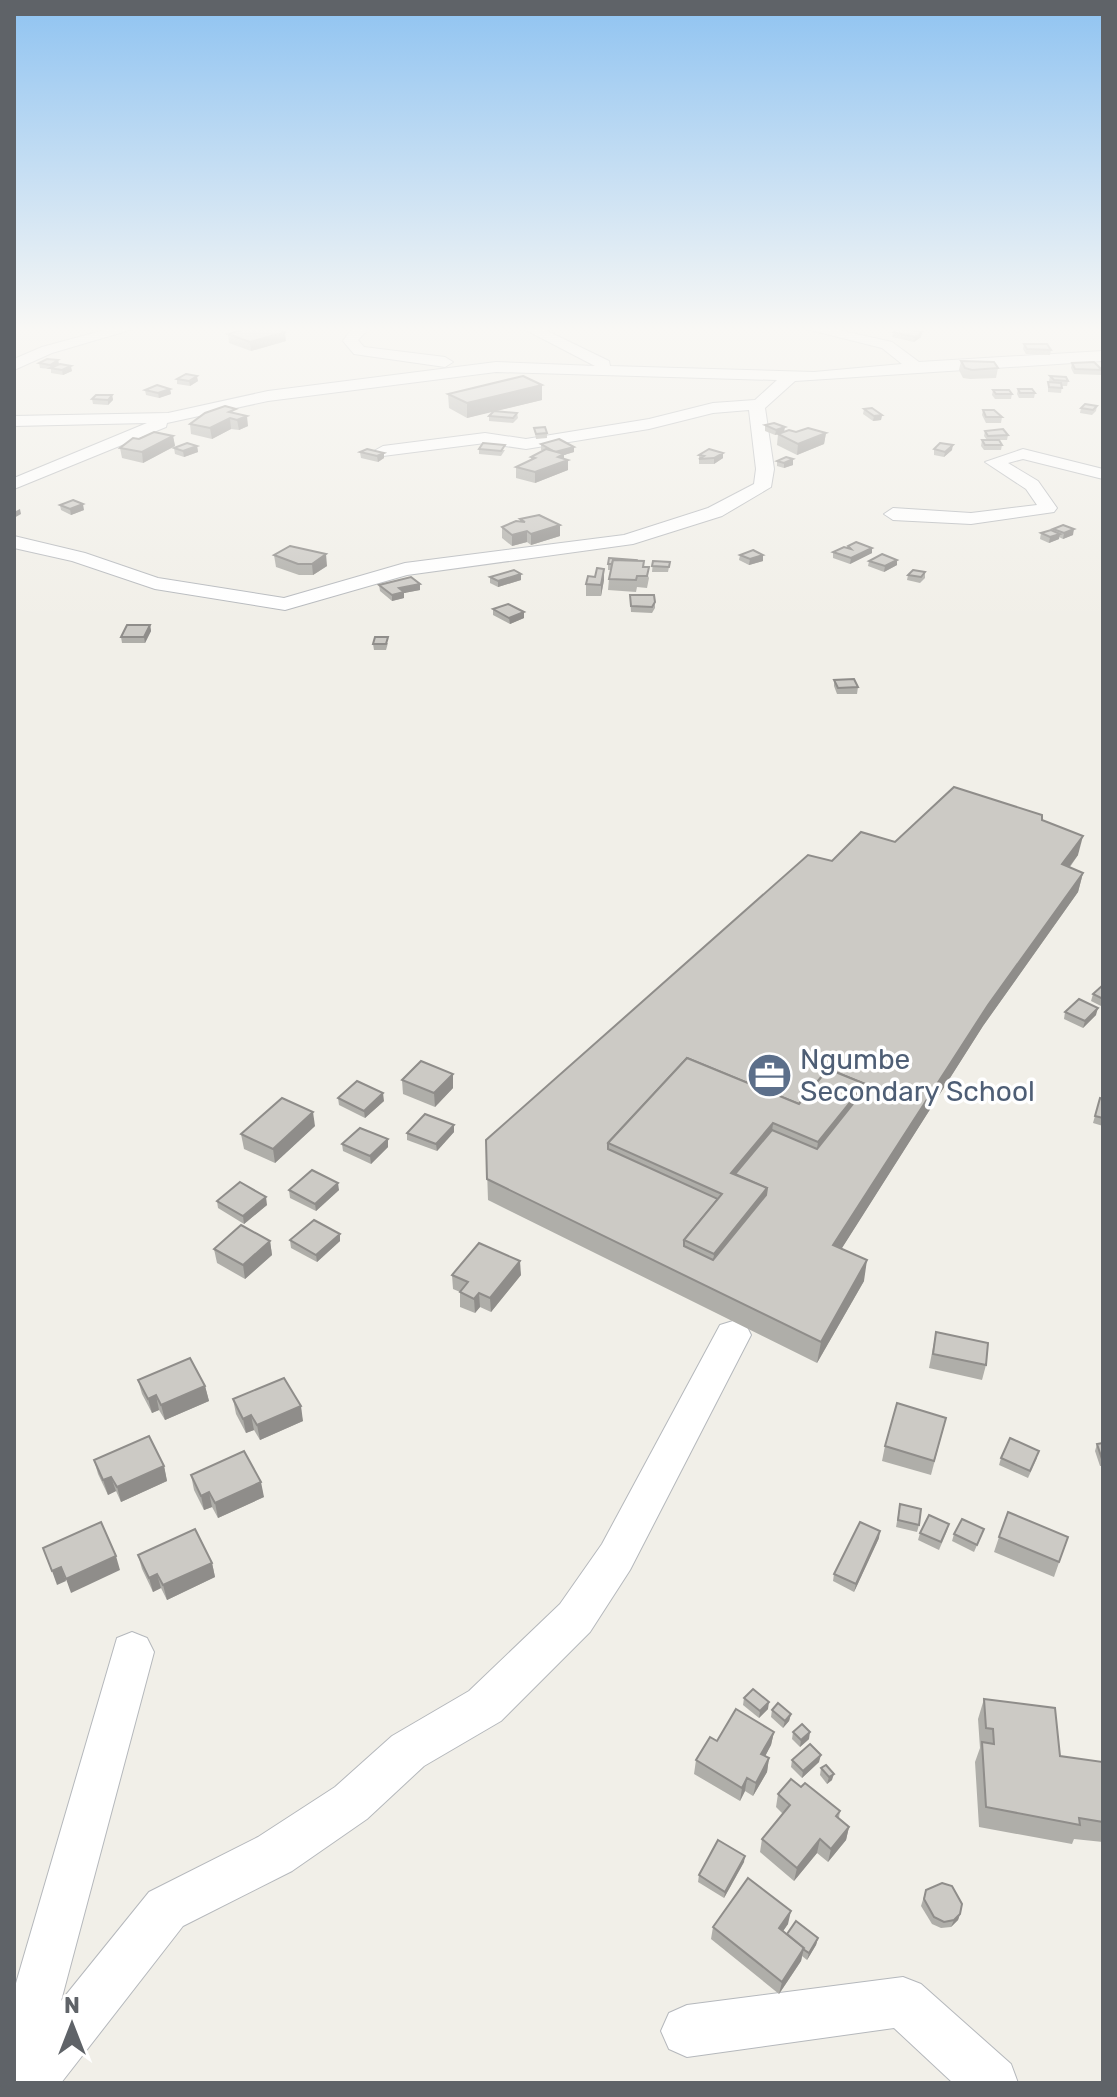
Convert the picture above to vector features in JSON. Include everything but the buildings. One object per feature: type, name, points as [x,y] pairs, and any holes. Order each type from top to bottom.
[{"type":"street","points":[[14,484],[158,425]]},
{"type":"street","points":[[383,451],[485,438],[526,444],[644,425]]},
{"type":"street","points":[[14,542],[78,557],[155,583],[285,604],[405,569],[626,540],[715,512],[762,487],[765,469],[760,425]]},
{"type":"street","points":[[893,514],[942,520],[1011,517],[1048,508],[1032,485],[994,462],[1023,454],[1103,474]]},
{"type":"street","points":[[28,2083],[166,1909],[275,1854],[351,1803],[408,1751],[485,1706],[575,1618],[616,1557],[733,1335]]},
{"type":"street","points":[[14,2058],[38,1994],[132,1652]]},
{"type":"street","points":[[687,2031],[903,2002],[992,2083]]},
{"type":"place","name":"Ngumbe Secondary School","points":[[769,1075]]}]
